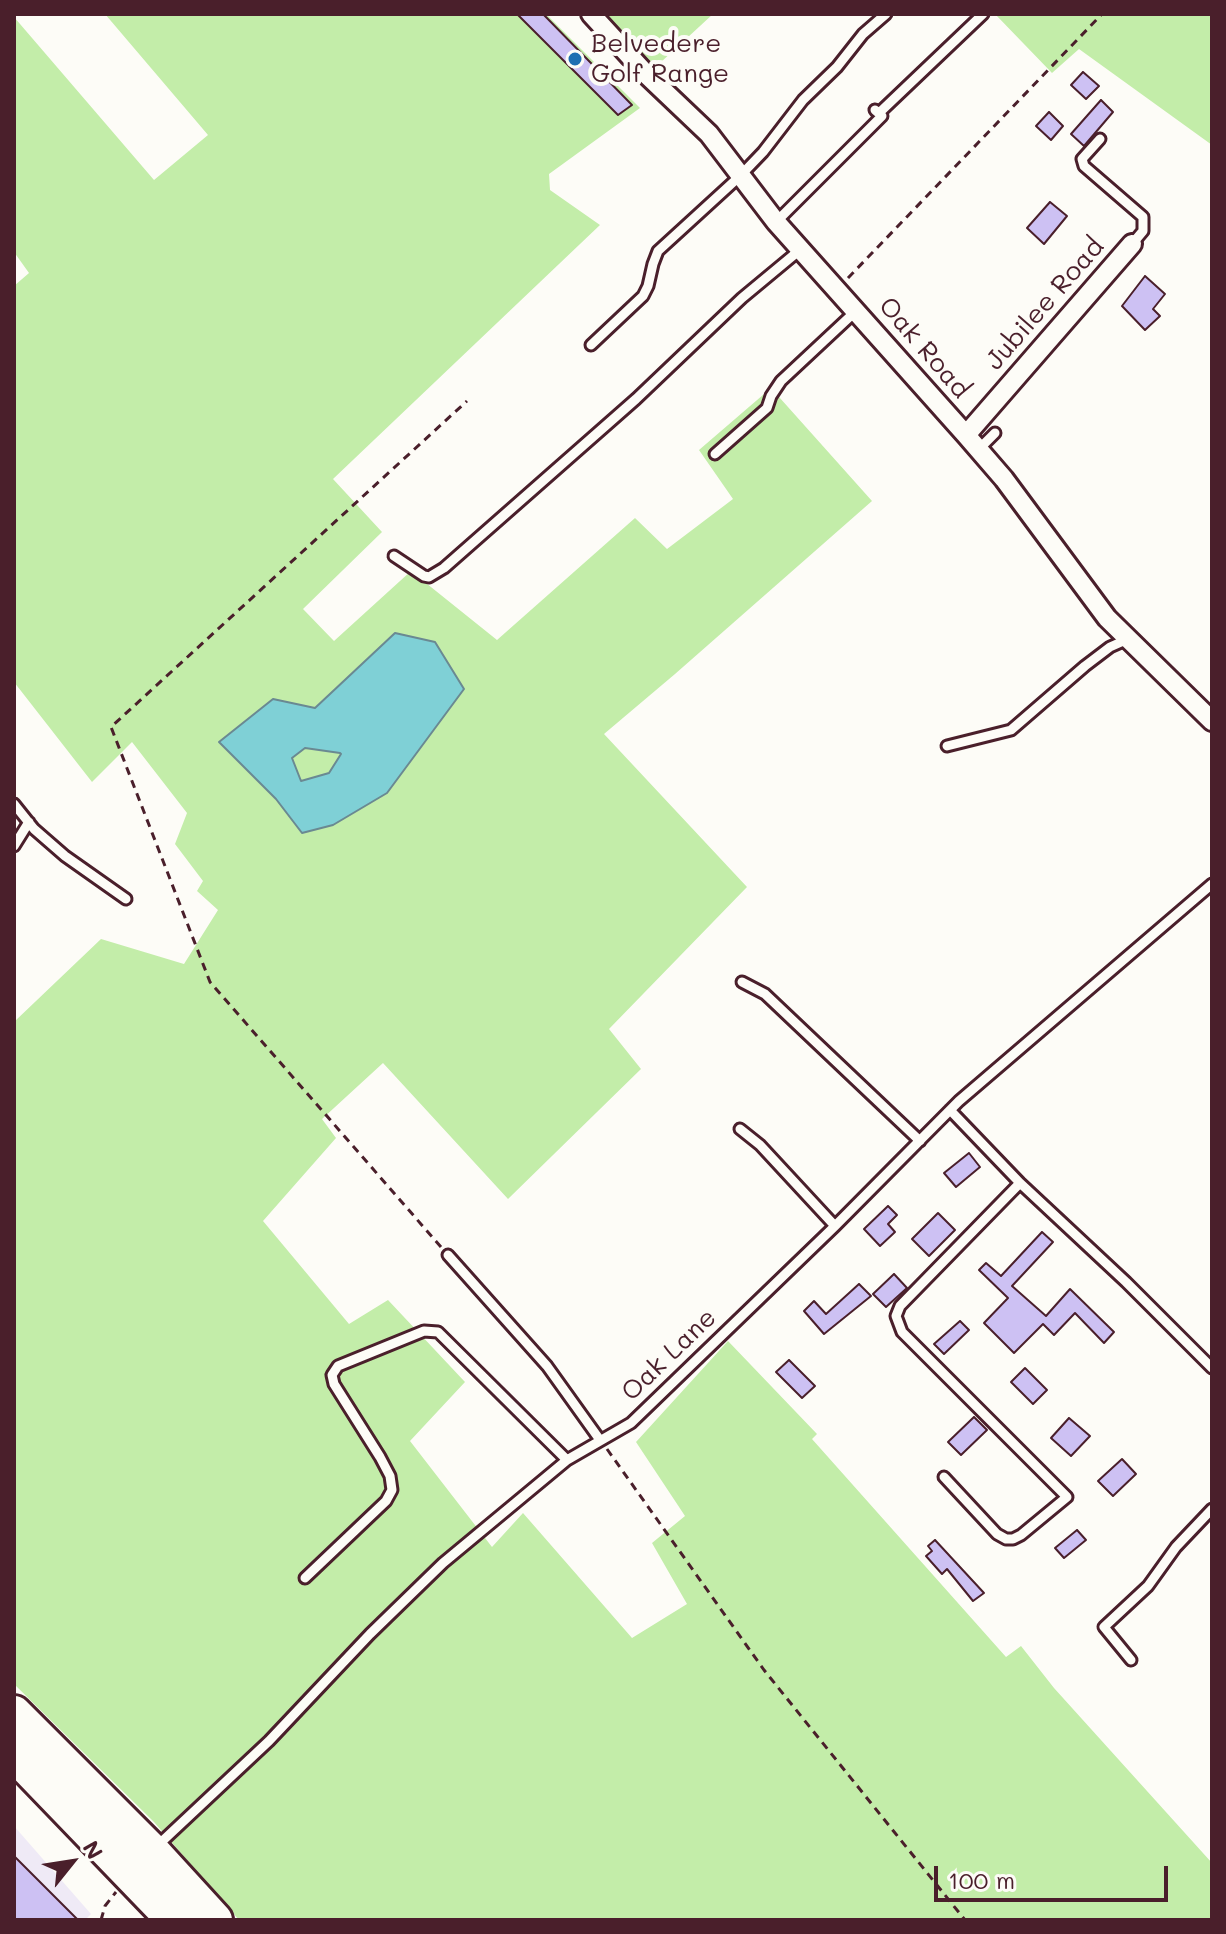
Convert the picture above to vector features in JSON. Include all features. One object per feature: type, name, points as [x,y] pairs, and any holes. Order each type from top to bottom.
[{"type":"highway","points":[[14,1713],[152,1851],[215,1920]]},
{"type":"highway","points":[[14,1754],[174,1920]]},
{"type":"street","name":"Oak Road","points":[[591,14],[647,75],[709,134],[776,222],[979,449],[1057,548],[1107,618],[1212,721]]},
{"type":"street","name":"Jubilee Road","points":[[966,435],[1132,244]]},
{"type":"lane","points":[[591,345],[643,296],[658,251],[740,176],[803,100],[837,67],[863,34],[886,14]]},
{"type":"lane","points":[[776,222],[882,116],[877,112],[983,14]]},
{"type":"lane","points":[[1100,139],[1082,159],[1084,166],[1143,217],[1143,231],[1132,244]]},
{"type":"lane","points":[[394,556],[424,576],[429,577],[444,568],[636,399],[742,298],[801,249]]},
{"type":"lane","points":[[715,454],[767,408],[781,381],[857,310]]},
{"type":"lane","points":[[979,449],[995,433]]},
{"type":"lane","points":[[947,746],[1011,730],[1085,666],[1110,647],[1128,639]]},
{"type":"lane","points":[[14,804],[65,856],[126,899]]},
{"type":"lane","points":[[14,846],[29,822]]},
{"type":"lane","name":"Oak Lane","points":[[152,1851],[251,1760],[370,1634],[443,1563],[567,1460],[631,1423],[950,1110],[1212,884]]},
{"type":"lane","points":[[742,982],[765,994],[920,1141]]},
{"type":"lane","points":[[950,1110],[1020,1183],[1212,1368]]},
{"type":"lane","points":[[740,1129],[760,1145],[835,1226]]},
{"type":"lane","points":[[944,1477],[997,1534],[1006,1539],[1021,1535],[1067,1497],[902,1332],[896,1316],[900,1306],[1020,1183]]},
{"type":"lane","points":[[448,1255],[547,1366],[600,1440]]},
{"type":"lane","points":[[305,1578],[386,1501],[392,1490],[390,1476],[380,1457],[334,1384],[332,1375],[338,1366],[424,1331],[438,1332],[567,1460]]},
{"type":"lane","points":[[1131,1660],[1104,1627],[1148,1586],[1176,1547],[1212,1509]]},
{"type":"path","points":[[837,289],[1102,14]]},
{"type":"path","points":[[448,1255],[210,982],[111,727],[467,401]]},
{"type":"path","points":[[600,1440],[764,1670],[965,1920]]},
{"type":"shaded area","points":[[14,1826],[91,1914],[85,1920],[14,1920]]},
{"type":"green space","points":[[105,14],[546,14],[640,108],[549,174],[550,190],[600,225],[333,479],[382,532],[303,609],[334,641],[411,571],[497,640],[635,518],[667,549],[733,499],[699,450],[771,388],[872,501],[604,734],[747,887],[609,1029],[641,1069],[508,1199],[383,1063],[322,1119],[336,1138],[263,1221],[349,1324],[388,1300],[465,1382],[410,1441],[492,1547],[523,1513],[632,1638],[687,1604],[652,1543],[685,1516],[636,1442],[728,1341],[817,1434],[812,1439],[1006,1657],[1021,1646],[1054,1688],[1212,1863],[1212,1920],[239,1920],[154,1822],[14,1684],[14,1022],[101,939],[184,964],[218,910],[197,891],[203,881],[175,844],[187,813],[132,742],[92,782],[14,682],[14,286],[29,273],[14,252],[14,17],[154,180],[208,135]]},
{"type":"green space","points":[[591,14],[713,14],[647,75]]},
{"type":"green space","points":[[995,14],[1212,14],[1212,145],[1079,49],[1052,73]]},
{"type":"water","points":[[395,633],[435,642],[464,689],[387,793],[333,825],[302,833],[276,799],[219,742],[273,699],[315,708]],"holes":[[[305,748],[340,753],[329,773],[301,781],[292,758]]]},
{"type":"building","name":"Belvedere Golf Range","points":[[517,14],[543,14],[632,105],[618,115]]},
{"type":"building","points":[[1083,72],[1099,86],[1086,99],[1071,85]]},
{"type":"building","points":[[1101,100],[1113,112],[1084,146],[1071,134]]},
{"type":"building","points":[[1049,112],[1063,126],[1051,140],[1036,126]]},
{"type":"building","points":[[1050,202],[1067,216],[1044,244],[1027,228]]},
{"type":"building","points":[[1145,276],[1165,294],[1153,309],[1160,316],[1145,330],[1122,306]]},
{"type":"building","points":[[969,1153],[980,1167],[956,1187],[944,1173]]},
{"type":"building","points":[[888,1206],[897,1215],[888,1224],[895,1232],[880,1246],[864,1229]]},
{"type":"building","points":[[938,1213],[955,1230],[929,1256],[912,1239]]},
{"type":"building","points":[[1042,1232],[1053,1242],[1012,1286],[1046,1316],[1070,1289],[1114,1332],[1104,1343],[1075,1313],[1054,1335],[1043,1324],[1014,1353],[984,1323],[1008,1298],[979,1270],[986,1263],[1001,1276]]},
{"type":"building","points":[[894,1274],[907,1288],[886,1307],[873,1294]]},
{"type":"building","points":[[859,1284],[871,1296],[824,1334],[804,1311],[814,1301],[826,1314]]},
{"type":"building","points":[[960,1321],[969,1330],[944,1354],[934,1344]]},
{"type":"building","points":[[789,1360],[815,1386],[802,1398],[776,1372]]},
{"type":"building","points":[[1025,1368],[1047,1390],[1033,1404],[1011,1382]]},
{"type":"building","points":[[974,1417],[987,1430],[961,1455],[948,1442]]},
{"type":"building","points":[[1069,1418],[1090,1436],[1071,1456],[1051,1438]]},
{"type":"building","points":[[1122,1459],[1136,1474],[1113,1496],[1098,1481]]},
{"type":"building","points":[[1077,1530],[1086,1540],[1064,1558],[1055,1548]]},
{"type":"building","points":[[935,1540],[984,1593],[973,1601],[947,1569],[942,1574],[926,1556],[932,1551],[928,1546]]},
{"type":"building","points":[[14,1856],[78,1920],[14,1920]]},
{"type":"place","name":"Belvedere Golf Range","points":[[575,59]]}]
